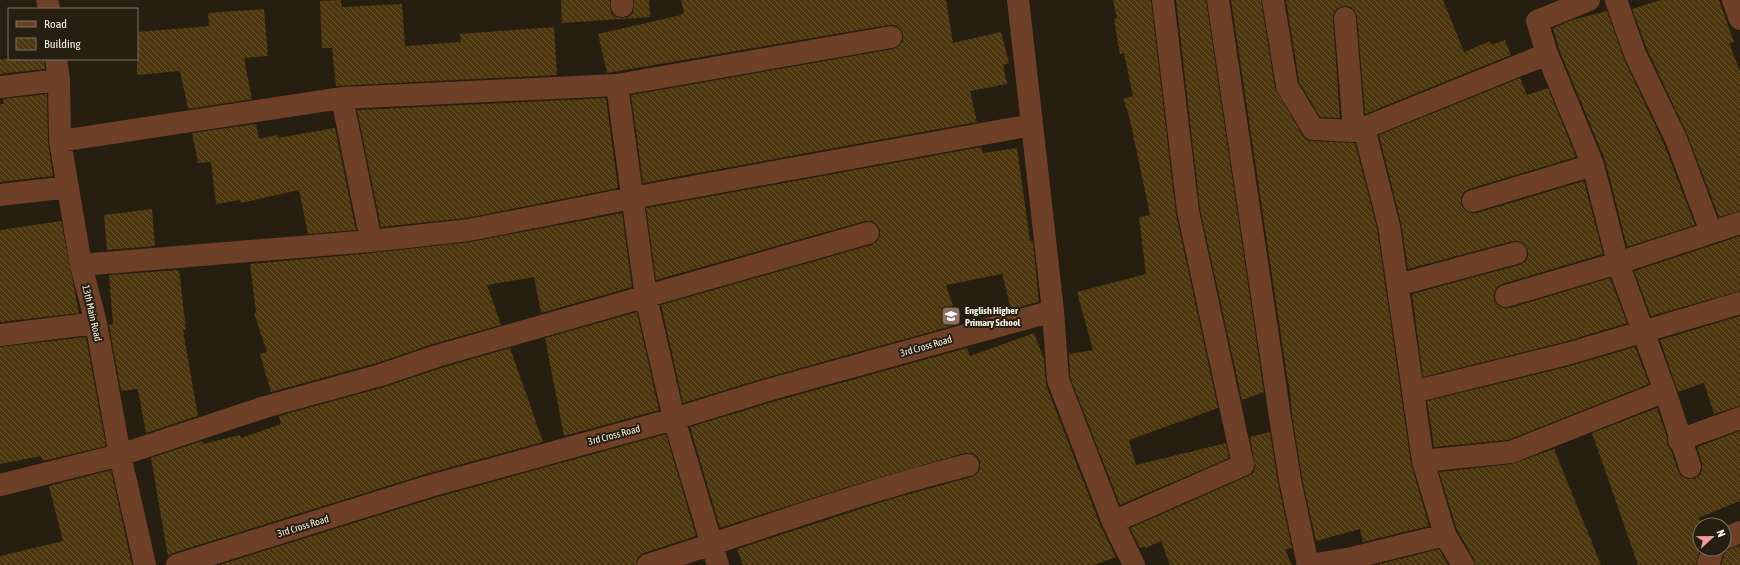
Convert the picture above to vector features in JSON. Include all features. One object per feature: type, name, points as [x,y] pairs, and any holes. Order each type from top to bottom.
[{"type":"street","points":[[1018,0],[1053,311],[1058,380],[1114,522],[1134,565]]},
{"type":"street","points":[[1114,522],[1243,465],[1188,211],[1163,0]]},
{"type":"street","points":[[1218,0],[1281,424],[1308,565],[1353,561],[1445,535]]},
{"type":"street","points":[[1273,0],[1287,86],[1313,129],[1359,130],[1547,54]]},
{"type":"street","points":[[1589,0],[1537,21],[1547,54],[1593,164],[1618,263],[1664,391],[1679,440],[1690,467]]},
{"type":"street","points":[[1616,0],[1635,54],[1676,139],[1711,232]]},
{"type":"street","points":[[1733,0],[1740,19]]},
{"type":"street","points":[[1345,18],[1359,130],[1389,226],[1423,461],[1445,535],[1463,565]]},
{"type":"street","points":[[60,141],[342,98],[617,85],[891,37]]},
{"type":"street","name":"13th Main Road","points":[[56,60],[59,80],[60,141],[81,265],[96,323],[120,455],[145,565]]},
{"type":"street","points":[[0,87],[59,80]]},
{"type":"street","points":[[617,85],[646,297],[674,419],[715,555]]},
{"type":"street","points":[[342,98],[371,241]]},
{"type":"street","points":[[81,265],[371,241],[469,230],[632,198],[1032,125]]},
{"type":"street","points":[[1473,201],[1593,164]]},
{"type":"street","points":[[0,195],[68,187]]},
{"type":"street","points":[[1506,296],[1618,263],[1740,223]]},
{"type":"street","points":[[0,485],[120,455],[265,408],[437,356],[868,233]]},
{"type":"street","points":[[1398,285],[1516,253]]},
{"type":"street","points":[[1412,392],[1567,354],[1740,303]]},
{"type":"street","name":"3rd Cross Road","points":[[177,565],[430,486],[674,419],[768,390],[1053,311]]},
{"type":"street","points":[[0,336],[96,323]]},
{"type":"street","points":[[1423,461],[1511,452],[1664,391]]},
{"type":"street","points":[[1679,440],[1740,418]]},
{"type":"street","points":[[648,565],[715,555],[830,505],[934,473],[968,465]]},
{"type":"building","points":[[341,0],[342,7],[402,4],[405,46],[461,42],[460,34],[554,27],[557,75],[336,86],[332,48],[322,48],[320,1]]},
{"type":"building","points":[[561,0],[610,0],[611,13],[616,17],[622,18],[628,17],[633,13],[634,0],[649,0],[650,17],[562,23]]},
{"type":"building","points":[[681,0],[946,0],[953,43],[1001,32],[1009,63],[1003,65],[1007,84],[970,91],[977,122],[643,183],[631,95],[893,49],[899,46],[903,41],[903,34],[900,29],[895,25],[889,25],[607,73],[598,34],[681,15],[684,13]]},
{"type":"building","points":[[1113,0],[1151,0],[1176,214],[1218,408],[1129,440],[1136,465],[1226,443],[1229,458],[1120,505],[1070,377],[1069,354],[1093,350],[1077,292],[1146,274],[1139,217],[1150,215],[1129,115],[1123,99],[1133,96],[1124,53],[1120,54],[1114,19],[1117,18]]},
{"type":"building","points":[[1176,0],[1206,0],[1264,392],[1242,400],[1200,209]]},
{"type":"building","points":[[1231,0],[1261,0],[1275,88],[1303,136],[1307,140],[1312,141],[1355,143],[1377,228],[1411,463],[1429,526],[1363,542],[1360,529],[1316,541],[1302,478],[1292,415],[1289,383]]},
{"type":"building","points":[[1286,0],[1443,0],[1464,52],[1490,41],[1491,45],[1505,40],[1511,55],[1365,114],[1357,17],[1355,11],[1351,7],[1344,6],[1338,8],[1334,12],[1333,19],[1340,118],[1320,117],[1299,82]]},
{"type":"building","points":[[1661,0],[1719,0],[1734,42],[1729,43],[1740,71],[1740,211],[1719,217],[1687,134],[1647,49],[1632,9]]},
{"type":"building","points":[[264,9],[268,56],[244,58],[252,99],[188,109],[180,71],[137,75],[138,32],[209,26],[208,13]]},
{"type":"building","points":[[1607,11],[1624,59],[1664,144],[1695,225],[1627,247],[1605,160],[1560,52],[1553,28],[1572,20]]},
{"type":"building","points":[[0,59],[44,60],[45,69],[0,74]]},
{"type":"building","points":[[1520,78],[1527,95],[1548,88],[1576,157],[1469,189],[1464,192],[1461,198],[1461,205],[1470,213],[1477,213],[1584,181],[1603,254],[1502,284],[1497,287],[1494,293],[1494,300],[1503,308],[1510,308],[1610,278],[1627,323],[1564,342],[1423,377],[1412,294],[1519,265],[1525,262],[1528,257],[1528,250],[1524,244],[1519,241],[1513,241],[1408,269],[1401,223],[1379,135]]},
{"type":"building","points":[[47,94],[48,141],[53,176],[0,182],[0,104],[4,104],[3,99]]},
{"type":"building","points":[[606,98],[618,188],[467,218],[381,227],[357,110]]},
{"type":"building","points":[[256,124],[259,139],[277,135],[278,138],[335,128],[356,230],[308,234],[299,190],[241,203],[240,200],[216,204],[211,162],[198,163],[192,133]]},
{"type":"building","points":[[981,147],[983,153],[1017,148],[1030,241],[1033,241],[1039,302],[1011,309],[1002,274],[946,285],[959,324],[765,378],[683,403],[661,305],[871,245],[877,241],[880,236],[880,230],[876,224],[871,221],[865,221],[656,280],[646,208]]},
{"type":"building","points":[[152,209],[155,246],[107,250],[104,215]]},
{"type":"building","points":[[622,213],[632,287],[541,313],[534,277],[487,285],[501,325],[433,344],[377,363],[271,392],[260,354],[267,352],[254,313],[256,312],[250,264],[470,242]]},
{"type":"building","points":[[61,221],[79,313],[0,322],[0,230]]},
{"type":"building","points":[[1740,236],[1740,291],[1651,316],[1634,271]]},
{"type":"building","points":[[179,270],[186,330],[183,330],[198,416],[146,433],[138,389],[121,391],[109,325],[113,324],[109,275]]},
{"type":"building","points":[[637,312],[659,410],[564,436],[545,338]]},
{"type":"building","points":[[1740,316],[1740,406],[1714,414],[1704,383],[1678,392],[1660,340]]},
{"type":"building","points":[[1034,333],[1044,359],[1046,385],[1101,527],[1116,557],[1094,565],[743,565],[737,549],[891,499],[971,477],[980,469],[980,461],[977,456],[972,453],[965,453],[844,488],[720,528],[690,427],[772,402],[967,348],[970,356]]},
{"type":"building","points":[[86,337],[106,446],[43,461],[41,456],[0,464],[0,347]]},
{"type":"building","points":[[1635,347],[1649,384],[1508,440],[1434,447],[1427,401],[1570,366]]},
{"type":"building","points":[[510,348],[543,442],[426,474],[173,553],[168,556],[151,458],[202,441],[203,444],[240,435],[241,438],[281,424],[279,416],[384,387],[441,368]]},
{"type":"building","points":[[1657,408],[1667,437],[1667,444],[1671,450],[1678,471],[1681,476],[1687,479],[1694,479],[1700,475],[1702,470],[1702,463],[1697,447],[1740,431],[1740,501],[1700,517],[1692,517],[1692,557],[1698,557],[1696,565],[1638,565],[1592,433]]},
{"type":"building","points":[[1270,432],[1278,483],[1292,548],[1285,550],[1292,565],[1170,565],[1161,541],[1145,548],[1140,548],[1130,528],[1253,473],[1255,468],[1250,437]]},
{"type":"building","points":[[666,434],[696,536],[644,553],[638,557],[636,565],[219,565],[434,498]]},
{"type":"building","points":[[1554,449],[1601,565],[1475,565],[1474,559],[1457,530],[1439,472],[1512,464]]},
{"type":"building","points":[[111,470],[132,565],[0,565],[0,556],[63,541],[49,486]]},
{"type":"building","points":[[1738,546],[1740,547],[1740,565],[1721,565],[1723,557],[1732,557],[1732,548]]},
{"type":"building","points":[[1439,549],[1448,565],[1376,565]]},
{"type":"place","name":"English Higher Primary School","points":[[951,316]]}]
